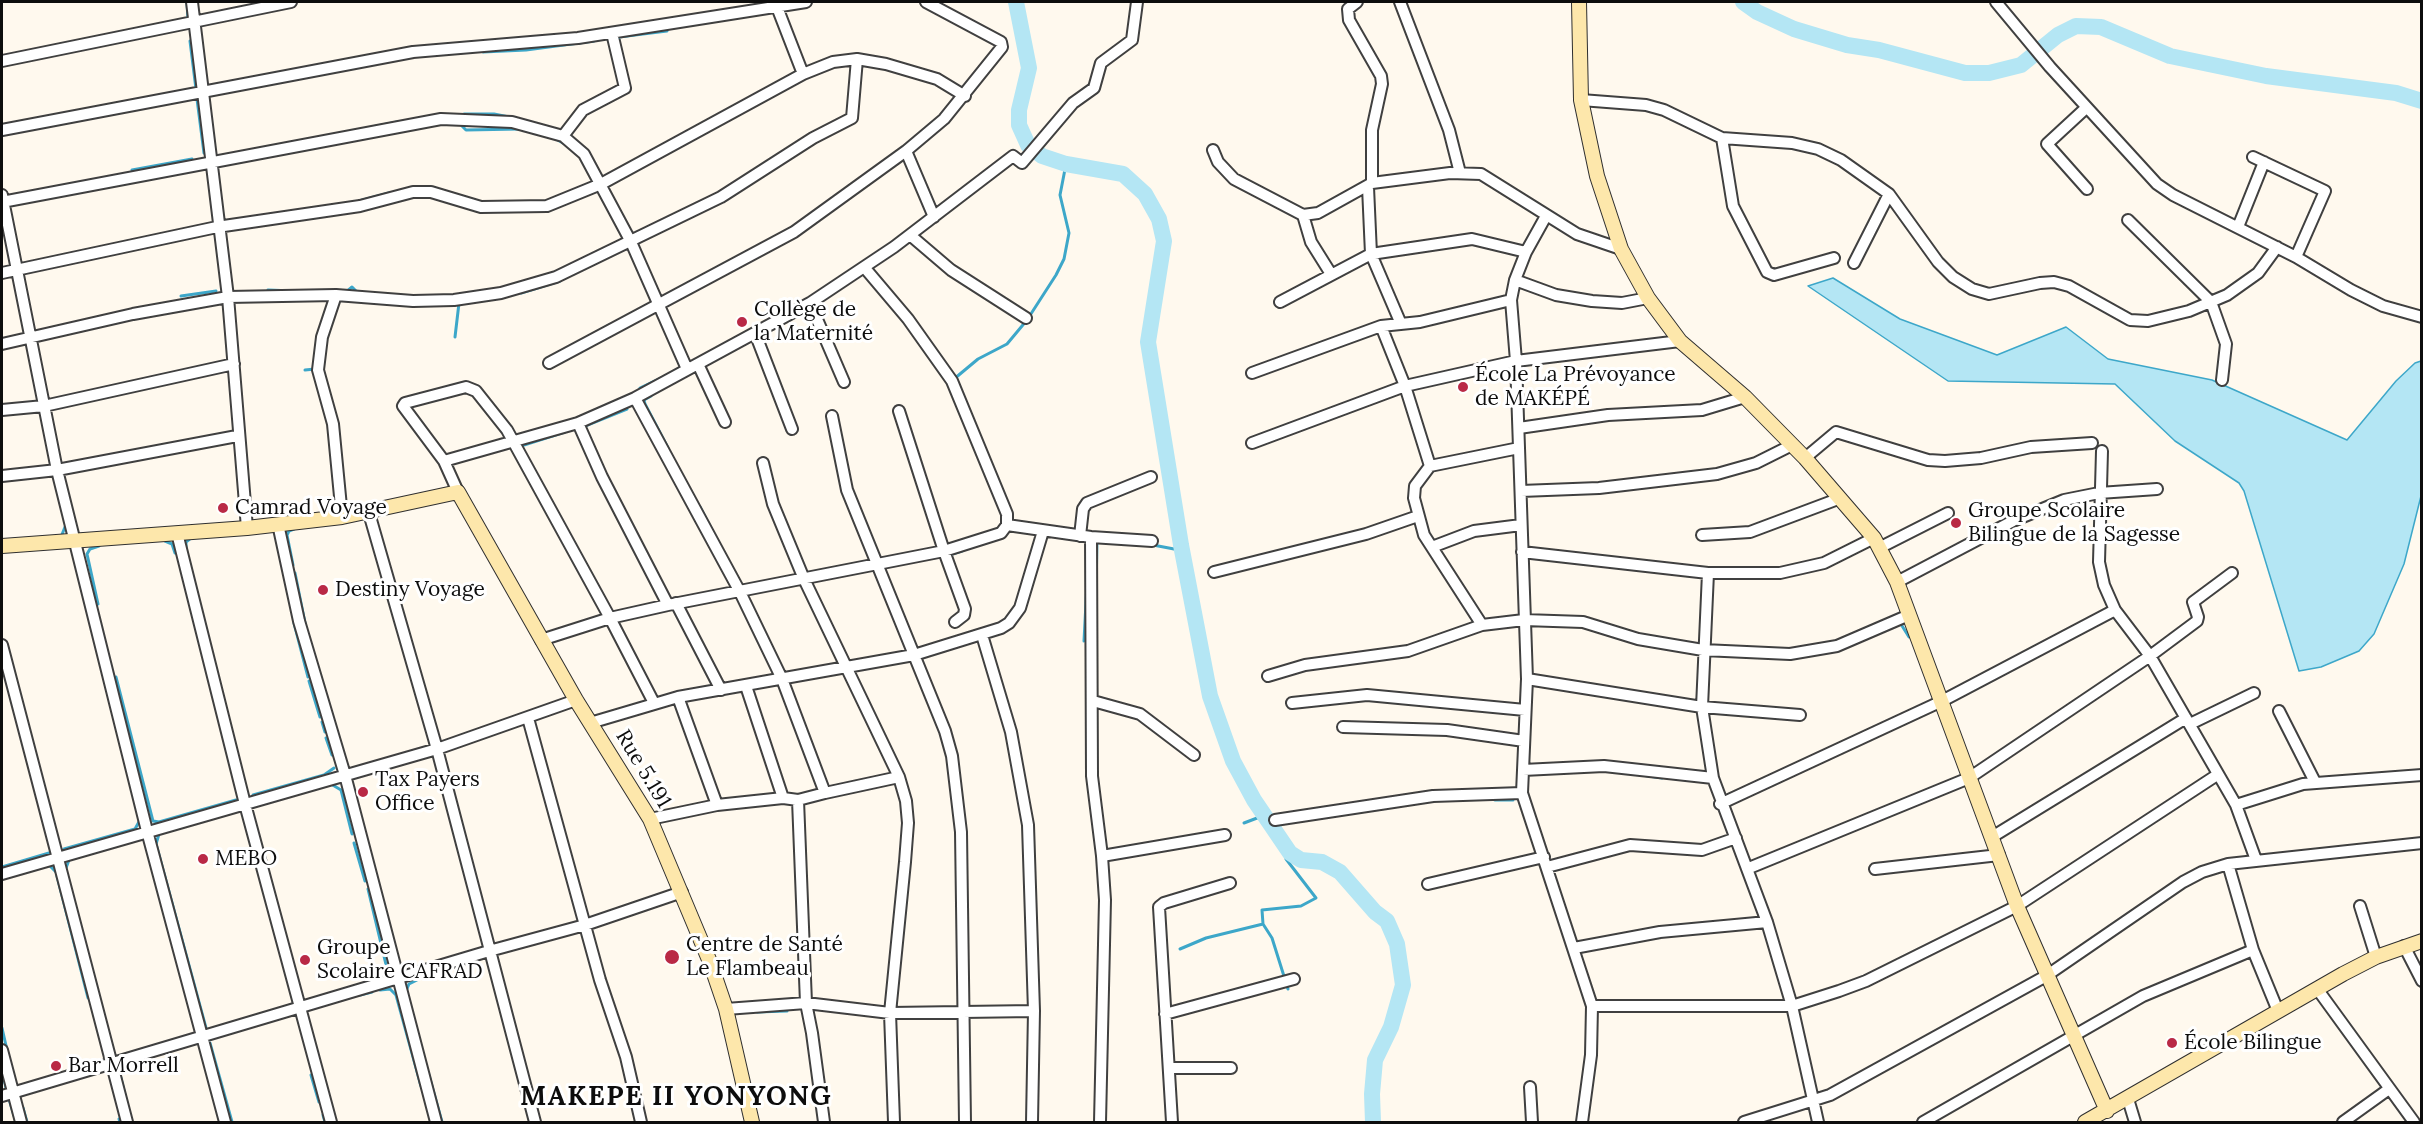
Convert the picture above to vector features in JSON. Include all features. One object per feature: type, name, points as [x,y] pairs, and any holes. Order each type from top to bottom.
[{"type":"street","points":[[192,2],[217,227],[228,297],[237,436],[247,528]]},
{"type":"street","points":[[2,61],[291,2]]},
{"type":"street","points":[[2,130],[413,52],[612,33],[806,2]]},
{"type":"street","points":[[549,363],[659,306],[794,231],[906,151],[944,119],[965,96],[1001,49],[1002,44],[926,2]]},
{"type":"street","points":[[444,461],[578,423],[635,398],[810,303],[910,235],[1013,156],[1022,163],[1074,103],[1095,88],[1101,63],[1132,40],[1137,2]]},
{"type":"street","points":[[1357,2],[1348,9],[1349,20],[1381,76],[1382,84],[1372,130],[1371,254],[1401,324]]},
{"type":"street","points":[[1400,2],[1449,130],[1461,174]]},
{"type":"street","points":[[1579,2],[1581,100],[1597,176],[1621,249],[1648,298],[1680,340],[1745,397],[1805,458],[1877,543],[1897,582],[2017,906],[2072,1037],[2107,1111]]},
{"type":"street","points":[[1996,2],[2040,56],[2157,184],[2174,195],[2296,257],[2351,290],[2383,306],[2421,317]]},
{"type":"street","points":[[777,7],[803,74]]},
{"type":"street","points":[[563,136],[584,110],[625,88],[612,33]]},
{"type":"street","points":[[2,273],[217,227],[352,207],[422,191],[481,207],[532,208],[560,202],[601,184],[803,74],[833,62],[857,59],[938,79],[965,96]]},
{"type":"street","points":[[2,344],[228,297],[336,295],[413,301],[454,300],[501,293],[556,277],[721,197],[813,138],[852,118],[857,59]]},
{"type":"street","points":[[1581,100],[1646,105],[1664,110],[1722,138],[1792,143],[1818,149],[1841,160],[1889,194],[1938,262],[1953,277],[1972,289],[1989,294],[2054,282],[2069,286],[2130,320],[2148,321],[2170,317],[2211,302],[2244,285],[2258,273],[2277,247]]},
{"type":"street","points":[[2086,108],[2047,144],[2087,189]]},
{"type":"street","points":[[225,1122],[147,831],[57,471],[2,199],[210,163],[441,119],[512,122],[563,136],[584,154],[631,242],[687,369]]},
{"type":"street","points":[[1722,138],[1733,206],[1767,272],[1774,275],[1834,258]]},
{"type":"street","points":[[1213,150],[1218,162],[1234,179],[1303,215],[1318,213],[1370,185],[1461,174],[1489,177],[1546,216],[1582,237],[1621,249]]},
{"type":"street","points":[[906,151],[934,217]]},
{"type":"street","points":[[2238,227],[2258,160],[2325,191],[2296,257]]},
{"type":"street","points":[[1854,263],[1889,194]]},
{"type":"street","points":[[1303,215],[1311,242],[1331,274]]},
{"type":"street","points":[[1546,216],[1526,252],[1515,280],[1511,300],[1519,428],[1527,679],[1522,793],[1592,1006],[1591,1055],[1582,1122]]},
{"type":"street","points":[[2128,220],[2211,302],[2226,344],[2222,380]]},
{"type":"street","points":[[910,235],[951,270],[1026,318]]},
{"type":"street","points":[[1280,302],[1371,254],[1472,239],[1526,252]]},
{"type":"street","points":[[541,640],[610,618],[944,551],[1001,533],[1007,525],[1002,503],[952,381],[908,319],[864,267]]},
{"type":"street","points":[[1515,280],[1556,295],[1592,301],[1622,303],[1648,298]]},
{"type":"street","points":[[336,295],[322,337],[318,370],[333,424],[342,517]]},
{"type":"street","points":[[1252,373],[1381,326],[1401,324],[1511,300]]},
{"type":"street","points":[[810,303],[844,382]]},
{"type":"street","points":[[1381,326],[1405,386],[1430,466]]},
{"type":"street","points":[[755,333],[792,429]]},
{"type":"street","points":[[1252,443],[1405,386],[1516,361],[1680,340]]},
{"type":"street","points":[[698,363],[725,422]]},
{"type":"street","points":[[2,410],[44,406],[234,364]]},
{"type":"street","name":"Rue 5.191","points":[[512,441],[501,422],[472,388],[460,387],[405,403],[403,408],[444,461],[458,492],[541,640],[650,819],[682,892],[726,1009],[752,1122]]},
{"type":"street","points":[[1519,428],[1608,414],[1702,410],[1745,397]]},
{"type":"street","points":[[635,398],[740,592],[782,679],[825,793]]},
{"type":"street","points":[[899,411],[944,551],[966,609],[964,615],[955,622]]},
{"type":"street","points":[[832,416],[848,490],[945,731],[957,782],[961,831],[965,1122]]},
{"type":"street","points":[[578,423],[602,477],[721,690]]},
{"type":"street","points":[[1805,458],[1839,432],[1928,460],[1946,461],[1981,458],[2031,447],[2092,442]]},
{"type":"street","points":[[2,476],[57,471],[237,436]]},
{"type":"street","points":[[512,441],[610,618],[654,703]]},
{"type":"street","points":[[1521,491],[1599,488],[1717,474],[1756,463],[1792,445]]},
{"type":"street","points":[[1482,625],[1424,535],[1414,498],[1415,486],[1430,466],[1519,448]]},
{"type":"street","points":[[2102,451],[2099,493],[2099,562],[2104,585],[2115,610],[2150,656],[2236,805],[2256,860]]},
{"type":"street","points":[[763,463],[773,504],[804,579],[848,666],[899,777],[908,823],[890,1013],[894,1122]]},
{"type":"street","points":[[1100,1122],[1105,900],[1092,776],[1093,701],[1083,509],[1087,503],[1151,477]]},
{"type":"street","points":[[1897,582],[2029,514],[2064,500],[2099,493],[2157,489]]},
{"type":"street","points":[[2,546],[247,528],[342,517],[458,492]]},
{"type":"street","points":[[1702,535],[1750,532],[1838,499]]},
{"type":"street","points":[[369,513],[437,749],[535,1122]]},
{"type":"street","points":[[1522,552],[1708,573],[1780,573],[1802,570],[1824,563],[1948,513]]},
{"type":"street","points":[[1214,572],[1366,534],[1418,516]]},
{"type":"street","points":[[278,524],[304,642],[345,775],[436,1122]]},
{"type":"street","points":[[1007,525],[1086,537],[1152,541]]},
{"type":"street","points":[[1431,547],[1474,531],[1521,525]]},
{"type":"street","points":[[590,723],[678,698],[914,656],[982,635],[1009,623],[1020,608],[1043,531]]},
{"type":"street","points":[[177,532],[245,804],[331,1122]]},
{"type":"street","points":[[1708,573],[1702,707],[1713,778],[1720,804],[1749,868],[1767,922],[1792,1006],[1818,1122]]},
{"type":"street","points":[[1749,868],[1969,778],[2150,656],[2198,620],[2193,602],[2232,573]]},
{"type":"street","points":[[1720,804],[1942,701],[2115,610]]},
{"type":"street","points":[[1268,676],[1305,665],[1408,651],[1482,625],[1524,620],[1584,622],[1638,639],[1703,650],[1809,652],[1837,646],[1909,615]]},
{"type":"street","points":[[982,635],[1011,732],[1025,799],[1029,850],[1034,1011],[1032,1122]]},
{"type":"street","points":[[2,645],[127,1122]]},
{"type":"street","points":[[1527,679],[1702,707],[1800,715]]},
{"type":"street","points":[[746,686],[783,798]]},
{"type":"street","points":[[1992,837],[2188,721],[2254,693]]},
{"type":"street","points":[[1292,703],[1367,695],[1526,710]]},
{"type":"street","points":[[678,698],[717,805]]},
{"type":"street","points":[[2,874],[437,749],[576,700]]},
{"type":"street","points":[[1093,701],[1140,714],[1194,755]]},
{"type":"street","points":[[2279,711],[2315,782]]},
{"type":"street","points":[[528,718],[585,925],[626,1057],[641,1122]]},
{"type":"street","points":[[1343,726],[1447,730],[1524,741]]},
{"type":"street","points":[[1523,770],[1604,766],[1713,778]]},
{"type":"street","points":[[1592,1006],[1792,1006],[1866,981],[2017,906],[2217,775]]},
{"type":"street","points":[[2236,805],[2289,787],[2315,782],[2421,775]]},
{"type":"street","points":[[650,819],[717,805],[783,798],[798,800],[899,777]]},
{"type":"street","points":[[1275,820],[1433,796],[1522,793]]},
{"type":"street","points":[[798,800],[806,1003],[824,1122]]},
{"type":"street","points":[[1102,856],[1225,835]]},
{"type":"street","points":[[1428,884],[1630,845],[1702,850],[1736,838]]},
{"type":"street","points":[[1744,1122],[1830,1095],[2046,976],[2182,882],[2228,864],[2421,843]]},
{"type":"street","points":[[1875,869],[1998,855]]},
{"type":"street","points":[[2228,864],[2253,950],[2278,1011]]},
{"type":"street","points":[[1172,1122],[1159,907],[1164,903],[1230,883]]},
{"type":"street","points":[[7,1095],[202,1035],[585,925],[682,892]]},
{"type":"street","points":[[2360,906],[2376,957]]},
{"type":"street","points":[[1574,948],[1660,932],[1767,922]]},
{"type":"street","points":[[2085,1122],[2376,957],[2421,941]]},
{"type":"street","points":[[2404,946],[2421,981]]},
{"type":"street","points":[[1923,1122],[2143,996],[2253,950]]},
{"type":"street","points":[[1165,1014],[1294,979]]},
{"type":"street","points":[[2318,990],[2414,1122]]},
{"type":"street","points":[[726,1009],[806,1003],[890,1013],[1034,1011]]},
{"type":"street","points":[[2,1050],[7,1095],[21,1122]]},
{"type":"street","points":[[1170,1068],[1231,1068]]},
{"type":"street","points":[[1530,1087],[1532,1122]]},
{"type":"street","points":[[2343,1122],[2390,1089]]},
{"type":"street","points":[[2128,1099],[2135,1122]]},
{"type":"water","points":[[1833,278],[1900,319],[1997,355],[2066,327],[2108,359],[2212,380],[2347,440],[2396,381],[2415,363],[2421,361],[2421,496],[2404,564],[2374,634],[2359,651],[2321,667],[2299,671],[2244,491],[2239,483],[2175,441],[2115,384],[1948,381],[1808,286]]},
{"type":"waterway","points":[[187,2],[188,20]]},
{"type":"waterway","points":[[1016,2],[1029,68],[1019,110],[1019,125],[1028,145],[1042,156],[1066,164],[1123,174],[1145,194],[1159,219],[1164,241],[1148,342],[1181,545],[1210,696],[1233,761],[1254,800],[1290,853],[1301,860],[1322,862],[1340,872],[1375,912],[1387,921],[1397,944],[1403,985],[1391,1027],[1375,1060],[1372,1094],[1373,1122]]},
{"type":"waterway","points":[[1743,2],[1757,12],[1794,29],[1847,45],[1879,50],[1965,73],[1989,73],[2021,65],[2058,35],[2076,26],[2101,27],[2170,56],[2266,76],[2396,93],[2422,101]]},
{"type":"waterway","points":[[618,40],[619,37],[667,31]]},
{"type":"waterway","points":[[190,41],[196,89]]},
{"type":"waterway","points":[[483,52],[526,50],[594,41]]},
{"type":"waterway","points":[[197,99],[204,153]]},
{"type":"waterway","points":[[464,114],[494,114],[514,118]]},
{"type":"waterway","points":[[372,127],[397,122]]},
{"type":"waterway","points":[[460,124],[466,130],[520,129]]},
{"type":"waterway","points":[[552,137],[565,144]]},
{"type":"waterway","points":[[132,170],[192,159]]},
{"type":"waterway","points":[[954,379],[978,359],[1007,344],[1027,320],[1056,275],[1064,259],[1069,233],[1060,195],[1066,164]]},
{"type":"waterway","points":[[359,201],[389,193]]},
{"type":"waterway","points":[[521,293],[560,281]]},
{"type":"waterway","points":[[345,293],[352,287],[358,293]]},
{"type":"waterway","points":[[268,290],[294,291]]},
{"type":"waterway","points":[[181,296],[216,291]]},
{"type":"waterway","points":[[455,337],[459,303]]},
{"type":"waterway","points":[[589,336],[609,325]]},
{"type":"waterway","points":[[305,370],[315,369]]},
{"type":"waterway","points":[[640,388],[661,378]]},
{"type":"waterway","points":[[651,396],[644,400],[645,404],[668,448]]},
{"type":"waterway","points":[[585,426],[627,409]]},
{"type":"waterway","points":[[524,445],[565,432]]},
{"type":"waterway","points":[[700,507],[714,534]]},
{"type":"waterway","points":[[61,537],[65,527]]},
{"type":"waterway","points":[[293,565],[287,535],[294,529]]},
{"type":"waterway","points":[[186,549],[186,542],[191,538]]},
{"type":"waterway","points":[[165,541],[172,544],[175,553]]},
{"type":"waterway","points":[[1096,590],[1097,541]]},
{"type":"waterway","points":[[1153,545],[1174,549],[1181,545]]},
{"type":"waterway","points":[[98,604],[87,554],[90,549],[99,546]]},
{"type":"waterway","points":[[952,554],[962,551]]},
{"type":"waterway","points":[[295,573],[306,628]]},
{"type":"waterway","points":[[1084,641],[1087,583]]},
{"type":"waterway","points":[[1899,621],[1909,637]]},
{"type":"waterway","points":[[294,623],[308,677]]},
{"type":"waterway","points":[[116,677],[153,821],[159,822],[236,800]]},
{"type":"waterway","points":[[309,681],[320,717]]},
{"type":"waterway","points":[[322,722],[325,732]]},
{"type":"waterway","points":[[326,738],[332,755]]},
{"type":"waterway","points":[[253,795],[324,775],[334,768]]},
{"type":"waterway","points":[[1642,775],[1662,778]]},
{"type":"waterway","points":[[331,784],[341,790],[352,834]]},
{"type":"waterway","points":[[1495,800],[1513,800]]},
{"type":"waterway","points":[[1244,823],[1265,815]]},
{"type":"waterway","points":[[64,849],[135,829],[140,820]]},
{"type":"waterway","points":[[159,834],[156,844],[206,1028]]},
{"type":"waterway","points":[[354,843],[365,881]]},
{"type":"waterway","points":[[1285,847],[1286,859],[1316,898],[1301,906],[1262,910],[1263,924],[1272,938],[1288,989]]},
{"type":"waterway","points":[[2,867],[49,853]]},
{"type":"waterway","points":[[66,868],[69,860]]},
{"type":"waterway","points":[[49,865],[56,872]]},
{"type":"waterway","points":[[57,876],[88,998]]},
{"type":"waterway","points":[[368,889],[388,973]]},
{"type":"waterway","points":[[1180,949],[1206,938],[1263,924]]},
{"type":"waterway","points":[[406,991],[409,984],[417,980]]},
{"type":"waterway","points":[[380,990],[390,989],[396,995],[421,1086]]},
{"type":"waterway","points":[[360,995],[372,992]]},
{"type":"waterway","points":[[757,1012],[787,1011]]},
{"type":"waterway","points":[[2,1028],[7,1050]]},
{"type":"waterway","points":[[210,1043],[232,1122]]},
{"type":"waterway","points":[[2,1070],[6,1088]]},
{"type":"waterway","points":[[119,1070],[127,1103]]},
{"type":"waterway","points":[[428,1072],[442,1122]]},
{"type":"waterway","points":[[311,1075],[319,1102]]},
{"type":"waterway","points":[[9,1099],[16,1122]]},
{"type":"waterway","points":[[23,1108],[27,1122]]},
{"type":"waterway","points":[[323,1115],[325,1122]]},
{"type":"place","name":"Collège de la Maternité","points":[[742,322]]},
{"type":"place","name":"École La Prévoyance de MAKÉPÉ","points":[[1463,387]]},
{"type":"place","name":"Camrad Voyage","points":[[223,508]]},
{"type":"place","name":"Groupe Scolaire Bilingue de la Sagesse","points":[[1956,523]]},
{"type":"place","name":"Destiny Voyage","points":[[323,590]]},
{"type":"place","name":"Tax Payers Office","points":[[363,792]]},
{"type":"place","name":"MEBO","points":[[203,859]]},
{"type":"place","name":"Centre de Santé Le Flambeau","points":[[672,957]]},
{"type":"place","name":"Groupe Scolaire CAFRAD","points":[[305,960]]},
{"type":"place","name":"École Bilingue","points":[[2172,1043]]},
{"type":"place","name":"Bar Morrell","points":[[56,1066]]},
{"type":"district","name":"MAKEPE II YONYONG","points":[[676,1097]]}]
